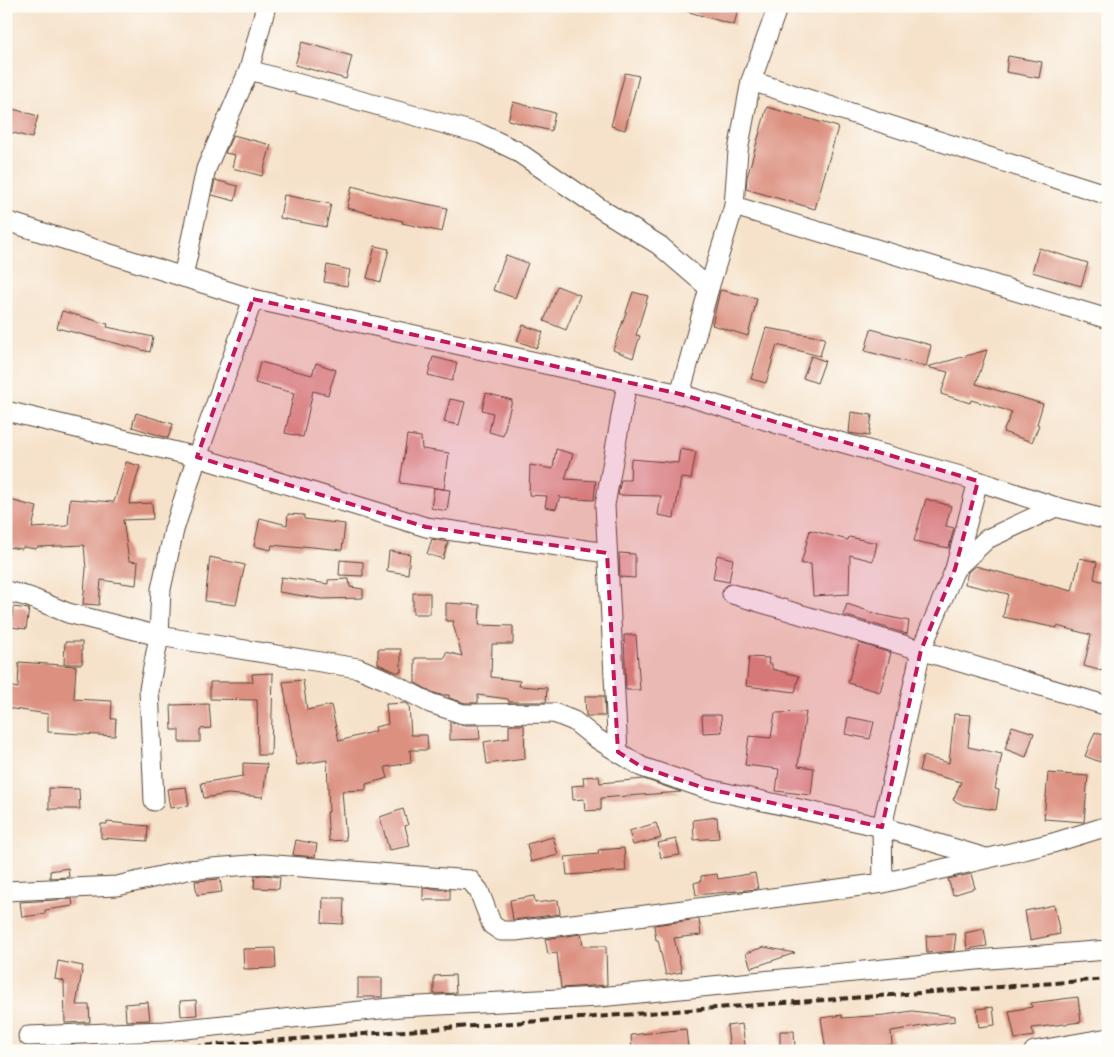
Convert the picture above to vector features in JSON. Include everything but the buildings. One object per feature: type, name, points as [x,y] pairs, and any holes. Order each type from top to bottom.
[{"type":"street","points":[[183,277],[206,169],[249,70],[266,6]]},
{"type":"street","points":[[680,394],[734,206],[738,151],[751,81],[778,6]]},
{"type":"street","points":[[249,70],[481,134],[515,150],[604,211],[659,245],[709,288]]},
{"type":"street","points":[[751,81],[1108,195]]},
{"type":"street","points":[[734,206],[1108,319]]},
{"type":"street","points":[[6,221],[253,299],[680,394],[801,431],[978,481],[1056,507],[1108,520]]},
{"type":"street","points":[[154,801],[148,689],[159,636],[161,589],[174,530],[197,457],[253,299]]},
{"type":"street","points":[[618,752],[605,505],[627,383]]},
{"type":"street","points":[[6,411],[197,457],[426,527],[607,553]]},
{"type":"street","points":[[883,882],[882,827],[921,650],[955,569],[978,481]]},
{"type":"street","points":[[955,569],[987,539],[1056,507]]},
{"type":"street","points":[[6,591],[29,597],[68,613],[159,636],[358,668],[430,703],[463,714],[554,713],[574,721],[642,767],[704,788],[882,827],[987,858]]},
{"type":"street","points":[[732,594],[1108,706]]},
{"type":"street","points":[[6,891],[117,886],[187,870],[263,864],[470,880],[480,891],[492,925],[500,931],[646,915],[883,882],[1053,843],[1108,826]]},
{"type":"street","points":[[28,1036],[165,1031],[400,1007],[599,997],[976,960],[1108,950]]},
{"type":"street","points":[[1034,1051],[1108,1038]]},
{"type":"highlighted area","points":[[253,299],[680,394],[978,481],[955,569],[921,650],[882,827],[704,788],[642,767],[618,752],[607,553],[426,527],[197,457]]},
{"type":"railway","points":[[134,1051],[1108,979]]}]
